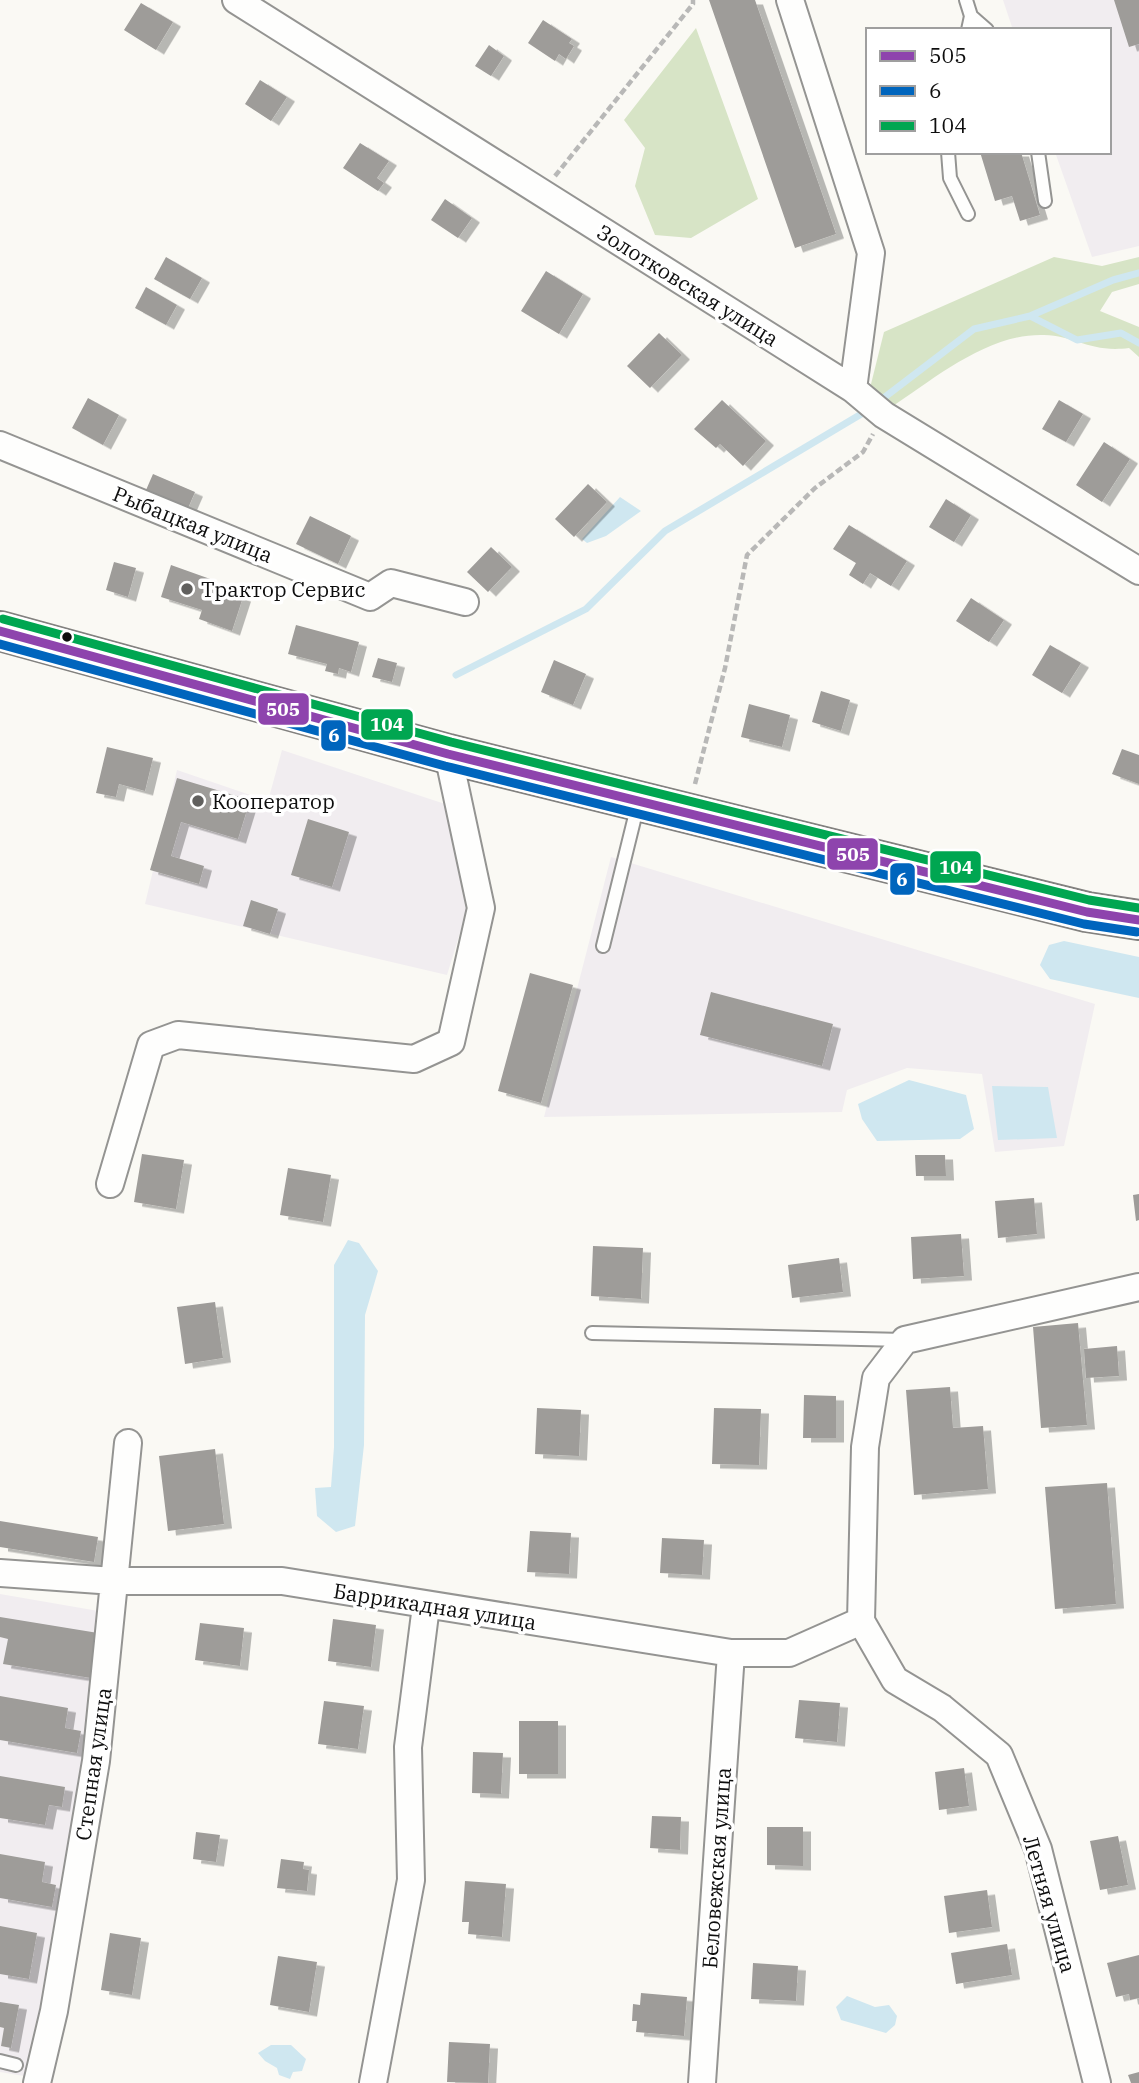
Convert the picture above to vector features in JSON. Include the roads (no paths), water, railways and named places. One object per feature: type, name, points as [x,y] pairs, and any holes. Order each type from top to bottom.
[{"type":"main road","points":[[0,631],[448,754],[638,803],[1087,912],[1139,920]]},
{"type":"street","name":"Золотковская улица","points":[[236,0],[857,392],[883,414],[1139,571]]},
{"type":"street","points":[[790,0],[871,253],[857,392]]},
{"type":"street","name":"Рыбацкая улица","points":[[0,445],[370,597],[391,583],[465,602]]},
{"type":"street","points":[[110,1184],[151,1045],[178,1035],[414,1059],[451,1042],[481,908],[448,754]]},
{"type":"street","points":[[861,1621],[865,1447],[876,1378],[905,1340],[1139,1287]]},
{"type":"street","name":"Степная улица","points":[[37,2083],[54,2011],[96,1761],[128,1443]]},
{"type":"street","name":"Баррикадная улица","points":[[0,1573],[114,1581],[282,1581],[731,1653],[789,1653],[861,1621]]},
{"type":"street","points":[[373,2083],[411,1880],[408,1747],[426,1606]]},
{"type":"street","name":"Летняя улица","points":[[861,1621],[895,1680],[942,1708],[999,1755],[1038,1849],[1097,2083]]},
{"type":"street","name":"Беловежская улица","points":[[702,2083],[731,1653]]},
{"type":"lane","points":[[965,0],[971,16],[985,28]]},
{"type":"lane","points":[[968,28],[971,16]]},
{"type":"lane","points":[[948,154],[950,178],[968,214]]},
{"type":"lane","points":[[1038,154],[1045,201]]},
{"type":"lane","points":[[603,946],[638,803]]},
{"type":"lane","points":[[592,1333],[905,1340]]},
{"type":"lane","points":[[0,2062],[16,2065]]},
{"type":"water","points":[[620,497],[641,511],[606,536],[587,543],[582,539]]},
{"type":"water","points":[[1064,941],[1139,957],[1139,998],[1050,979],[1040,965],[1049,945]]},
{"type":"water","points":[[909,1080],[966,1095],[974,1129],[960,1139],[877,1141],[862,1119],[858,1104]]},
{"type":"water","points":[[992,1086],[1048,1087],[1057,1138],[998,1140]]},
{"type":"water","points":[[348,1240],[359,1243],[378,1271],[365,1315],[364,1445],[355,1526],[336,1532],[317,1516],[315,1488],[331,1487],[334,1447],[334,1265]]},
{"type":"water","points":[[847,1996],[875,2007],[889,2005],[897,2016],[895,2025],[886,2033],[841,2020],[836,2007]]},
{"type":"water","points":[[271,2045],[291,2045],[306,2059],[302,2071],[293,2072],[290,2079],[279,2075],[277,2068],[258,2053]]},
{"type":"waterway","points":[[1030,316],[1113,280],[1139,273]]},
{"type":"waterway","points":[[877,403],[974,329],[1030,316],[1077,340],[1121,333],[1139,343]]},
{"type":"waterway","points":[[456,675],[586,609],[665,531],[868,410]]},
{"type":"place","name":"Трактор Сервис","points":[[187,589]]},
{"type":"place","name":"Кооператор","points":[[198,801]]}]
